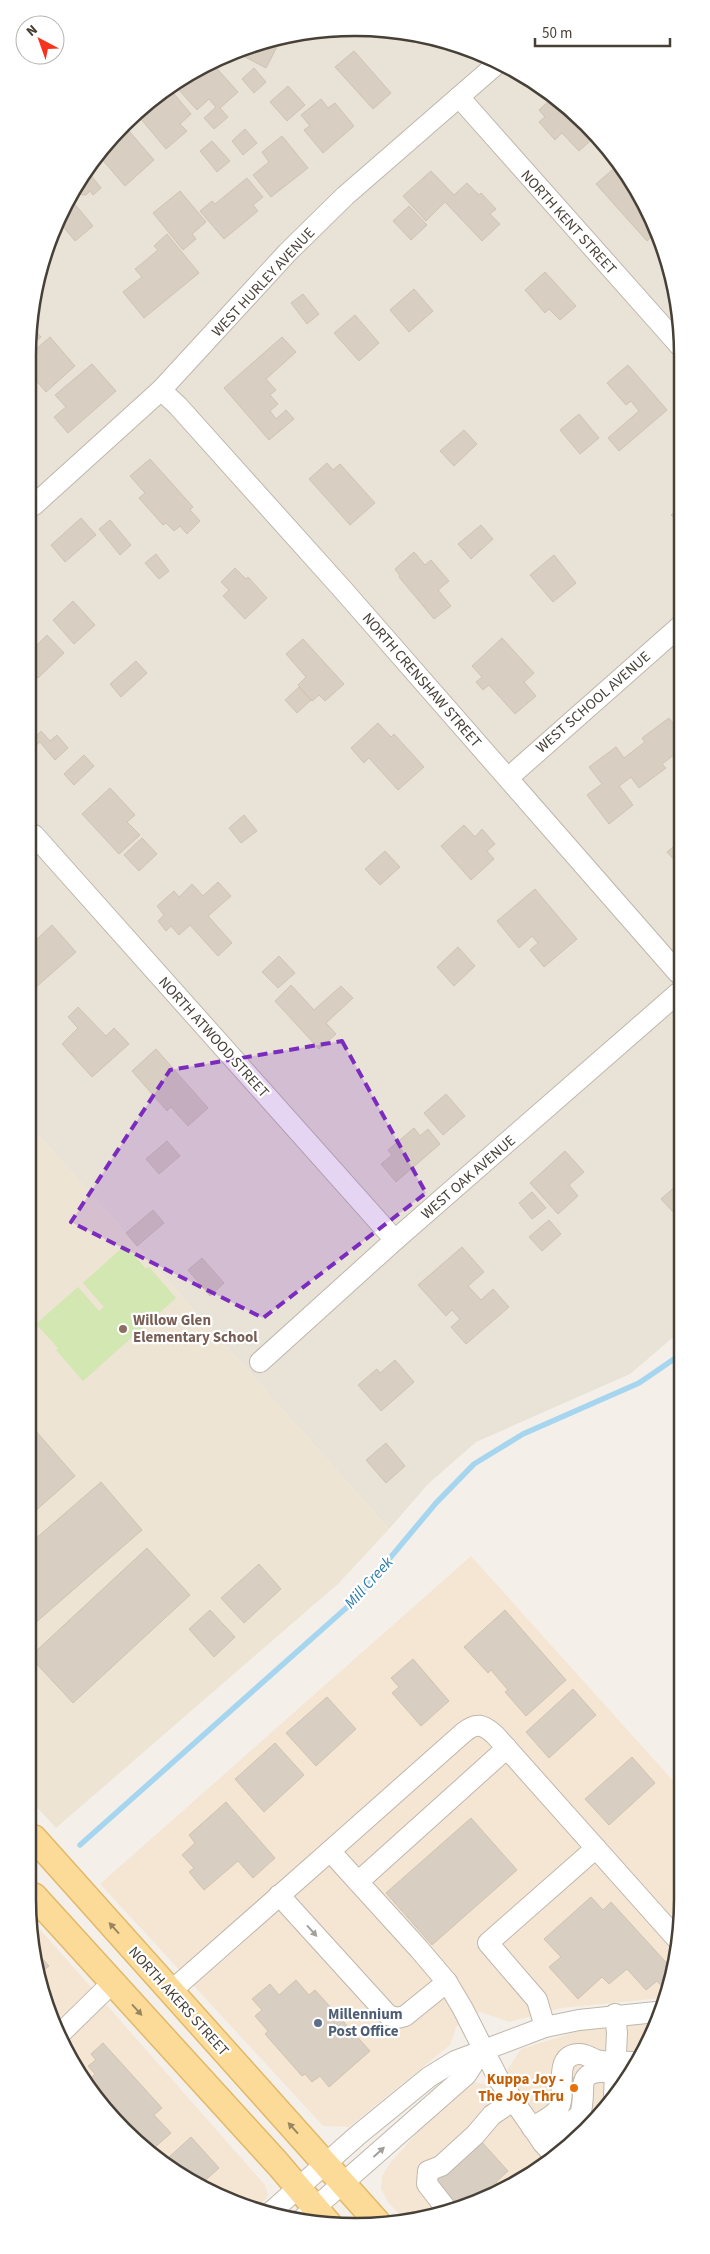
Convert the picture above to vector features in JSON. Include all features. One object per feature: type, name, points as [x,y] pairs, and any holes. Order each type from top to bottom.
[{"type":"main road","name":"NORTH AKERS STREET","points":[[36,1840],[373,2217]]},
{"type":"main road","points":[[36,1898],[298,2188],[313,2215]]},
{"type":"street","name":"WEST HURLEY AVENUE","points":[[36,503],[162,390],[287,252],[345,196],[493,68]]},
{"type":"street","name":"NORTH KENT STREET","points":[[459,98],[673,338]]},
{"type":"street","name":"NORTH CRENSHAW STREET","points":[[162,390],[344,591],[674,968]]},
{"type":"street","name":"WEST SCHOOL AVENUE","points":[[508,778],[674,631]]},
{"type":"street","name":"NORTH ATWOOD STREET","points":[[36,836],[395,1240]]},
{"type":"street","name":"WEST OAK AVENUE","points":[[260,1362],[395,1240],[674,996]]},
{"type":"street","points":[[170,1992],[471,1726],[479,1724],[485,1726],[507,1748],[672,1933]]},
{"type":"street","points":[[358,1882],[507,1748]]},
{"type":"street","points":[[545,2027],[537,2000],[488,1944],[596,1848]]},
{"type":"street","points":[[330,1851],[447,1982],[499,2080],[543,2143],[561,2102],[562,2068],[566,2061],[573,2055],[580,2054],[622,2065]]},
{"type":"street","points":[[279,1895],[388,2015],[397,2018],[405,2016],[447,1982]]},
{"type":"street","points":[[65,2030],[112,1983]]},
{"type":"street","points":[[276,2208],[429,2077],[454,2060],[545,2027],[615,2014],[653,2012]]},
{"type":"street","points":[[615,2014],[622,2065],[618,2078]]},
{"type":"street","points":[[317,2215],[343,2184],[466,2075],[483,2050]]},
{"type":"street","points":[[443,2205],[427,2184],[428,2171],[441,2166],[475,2136],[492,2115],[513,2101]]},
{"type":"highlighted area","points":[[342,1041],[426,1193],[263,1318],[71,1222],[170,1070]]},
{"type":"shaded area","points":[[355,36],[417,42],[457,53],[496,69],[549,102],[595,145],[631,196],[641,214],[657,253],[668,293],[674,355],[674,1337],[630,1374],[476,1442],[428,1484],[389,1529],[36,1132],[36,355],[39,313],[47,273],[69,214],[90,178],[115,145],[161,102],[214,69],[253,53],[293,42]]},
{"type":"shaded area","name":"Willow Glen Elementary School","points":[[36,1132],[389,1529],[339,1583],[56,1828],[36,1806]]},
{"type":"shaded area","points":[[471,1556],[674,1782],[673,1920],[668,1961],[658,1998],[562,2008],[509,2022],[480,2012],[456,2027],[450,2045],[349,2127],[323,2126],[100,1884]]},
{"type":"shaded area","points":[[38,1927],[265,2185],[268,2195],[263,2204],[214,2185],[178,2164],[145,2139],[115,2109],[90,2076],[69,2040],[47,1981],[42,1961]]},
{"type":"shaded area","points":[[648,2023],[631,2058],[608,2093],[565,2139],[532,2164],[496,2185],[457,2201],[399,2215],[388,2202],[381,2189],[382,2176],[391,2162],[430,2118],[470,2082],[485,2084],[505,2073],[521,2049],[591,2027]]},
{"type":"green space","points":[[125,1245],[146,1269],[149,1267],[176,1298],[83,1381],[56,1350],[58,1348],[36,1324],[78,1287],[99,1311],[104,1307],[83,1283]]},
{"type":"building","points":[[277,46],[266,68],[244,56]]},
{"type":"building","points":[[354,51],[391,93],[373,109],[335,67]]},
{"type":"building","points":[[216,68],[238,92],[220,108],[228,117],[214,129],[204,118],[216,107],[209,99],[197,110],[179,90]]},
{"type":"building","points":[[254,68],[266,82],[254,93],[242,79]]},
{"type":"building","points":[[288,86],[305,105],[287,121],[270,102]]},
{"type":"building","points":[[173,93],[191,114],[180,124],[187,131],[166,149],[141,119]]},
{"type":"building","points":[[321,99],[328,108],[335,103],[354,126],[323,153],[304,130],[310,126],[301,115]]},
{"type":"building","points":[[548,101],[591,141],[579,151],[562,133],[555,140],[539,122],[545,117],[539,110]]},
{"type":"building","points":[[245,129],[257,143],[243,155],[232,141]]},
{"type":"building","points":[[129,131],[154,160],[125,186],[103,160]]},
{"type":"building","points":[[282,136],[308,168],[271,197],[253,175],[269,162],[262,152]]},
{"type":"building","points":[[212,141],[230,161],[217,172],[200,151]]},
{"type":"building","points":[[614,169],[641,214],[651,238],[647,241],[596,184]]},
{"type":"building","points":[[431,171],[454,195],[467,183],[479,195],[481,193],[496,209],[490,214],[500,224],[482,241],[445,202],[426,221],[403,196]]},
{"type":"building","points":[[91,176],[101,188],[93,195],[90,191],[86,195],[80,194]]},
{"type":"building","points":[[247,178],[263,197],[253,205],[258,211],[224,239],[200,211],[212,201],[215,204]]},
{"type":"building","points":[[180,191],[206,222],[192,234],[196,239],[183,250],[153,213]]},
{"type":"building","points":[[75,204],[93,226],[75,241],[64,227]]},
{"type":"building","points":[[409,206],[427,225],[411,240],[393,221]]},
{"type":"building","points":[[167,234],[199,273],[144,318],[123,292],[142,277],[135,269],[158,250],[154,246]]},
{"type":"building","points":[[545,272],[576,306],[560,320],[549,309],[545,313],[525,290]]},
{"type":"building","points":[[414,289],[433,311],[409,332],[390,310]]},
{"type":"building","points":[[303,294],[319,314],[307,324],[291,303]]},
{"type":"building","points":[[355,315],[379,343],[359,361],[334,333]]},
{"type":"building","points":[[37,333],[41,337],[37,341]]},
{"type":"building","points":[[50,337],[75,366],[46,392],[36,380],[36,349]]},
{"type":"building","points":[[282,337],[296,352],[266,379],[276,390],[270,395],[278,404],[270,411],[276,419],[286,410],[294,419],[269,440],[224,388]]},
{"type":"building","points":[[92,364],[116,391],[68,433],[54,417],[66,407],[55,395]]},
{"type":"building","points":[[628,365],[667,410],[619,451],[608,438],[639,411],[631,401],[626,405],[607,383]]},
{"type":"building","points":[[579,414],[599,438],[580,454],[560,430]]},
{"type":"building","points":[[464,430],[477,444],[454,466],[440,451]]},
{"type":"building","points":[[150,459],[193,507],[190,510],[200,521],[187,534],[180,526],[174,531],[166,523],[163,525],[139,498],[145,493],[130,476]]},
{"type":"building","points":[[327,463],[333,470],[340,464],[375,503],[350,525],[309,479]]},
{"type":"building","points":[[81,518],[96,535],[65,562],[51,545]]},
{"type":"building","points":[[110,520],[131,545],[120,555],[99,529]]},
{"type":"building","points":[[481,525],[493,539],[471,559],[458,544]]},
{"type":"building","points":[[414,552],[425,565],[431,560],[449,581],[438,590],[451,606],[434,619],[399,577],[395,569]]},
{"type":"building","points":[[156,554],[169,571],[159,579],[145,563]]},
{"type":"building","points":[[554,555],[576,583],[553,602],[530,575]]},
{"type":"building","points":[[235,568],[246,579],[248,577],[267,598],[245,619],[223,596],[229,590],[221,582]]},
{"type":"building","points":[[73,601],[95,625],[74,644],[53,620]]},
{"type":"building","points":[[47,635],[64,653],[38,678],[36,676],[36,646]]},
{"type":"building","points":[[502,638],[534,673],[524,682],[536,696],[515,714],[489,685],[483,690],[476,682],[482,677],[472,666]]},
{"type":"building","points":[[303,639],[344,684],[325,701],[319,695],[312,701],[298,685],[306,677],[286,654]]},
{"type":"building","points":[[136,661],[147,673],[121,697],[110,684]]},
{"type":"building","points":[[299,687],[311,700],[297,713],[285,700]]},
{"type":"building","points":[[669,718],[674,724],[674,755],[662,764],[666,768],[639,788],[631,777],[619,786],[633,805],[609,824],[587,795],[602,784],[589,767],[616,747],[624,758],[645,742],[642,738]]},
{"type":"building","points":[[378,723],[391,737],[394,734],[424,767],[398,790],[369,758],[364,763],[351,748]]},
{"type":"building","points":[[41,731],[50,741],[57,735],[68,748],[55,760],[40,742],[36,745],[36,736]]},
{"type":"building","points":[[84,755],[94,766],[74,785],[64,774]]},
{"type":"building","points":[[110,788],[135,815],[127,822],[140,835],[119,854],[82,814]]},
{"type":"building","points":[[244,815],[257,831],[241,843],[229,828]]},
{"type":"building","points":[[464,825],[475,837],[482,829],[495,844],[487,851],[494,859],[471,880],[441,846]]},
{"type":"building","points":[[142,838],[157,854],[139,871],[124,855]]},
{"type":"building","points":[[674,846],[674,860],[667,852]]},
{"type":"building","points":[[385,851],[400,867],[380,885],[365,869]]},
{"type":"building","points":[[218,882],[231,896],[208,916],[232,943],[218,956],[190,925],[179,935],[171,926],[166,931],[158,921],[164,915],[157,906],[174,891],[179,897],[192,884],[203,896]]},
{"type":"building","points":[[535,889],[577,939],[544,967],[530,950],[538,943],[532,936],[519,948],[497,921]]},
{"type":"building","points":[[52,925],[76,952],[36,987],[36,940]]},
{"type":"building","points":[[458,947],[475,966],[454,986],[437,967]]},
{"type":"building","points":[[279,956],[295,973],[278,988],[262,972]]},
{"type":"building","points":[[291,985],[314,1010],[341,986],[353,998],[326,1023],[336,1034],[319,1049],[275,1001]]},
{"type":"building","points":[[78,1007],[106,1036],[114,1028],[129,1044],[92,1077],[62,1044],[78,1028],[68,1017]]},
{"type":"building","points":[[156,1049],[208,1108],[188,1126],[171,1107],[167,1111],[132,1071]]},
{"type":"building","points":[[446,1094],[465,1116],[443,1135],[424,1113]]},
{"type":"building","points":[[414,1128],[420,1136],[428,1129],[440,1144],[396,1182],[381,1164],[392,1155],[388,1150]]},
{"type":"building","points":[[167,1141],[180,1156],[159,1174],[146,1159]]},
{"type":"building","points":[[565,1151],[584,1172],[569,1185],[578,1196],[558,1214],[530,1183]]},
{"type":"building","points":[[674,1188],[674,1213],[661,1199]]},
{"type":"building","points":[[532,1192],[546,1208],[532,1219],[519,1203]]},
{"type":"building","points":[[153,1210],[164,1223],[137,1246],[126,1233]]},
{"type":"building","points":[[549,1220],[561,1234],[542,1251],[529,1237]]},
{"type":"building","points":[[462,1247],[484,1272],[468,1286],[481,1300],[493,1289],[509,1307],[466,1344],[451,1327],[460,1319],[452,1310],[446,1316],[418,1285]]},
{"type":"building","points":[[202,1258],[224,1283],[210,1296],[188,1270]]},
{"type":"building","points":[[395,1360],[414,1382],[381,1411],[358,1385],[377,1369],[380,1373]]},
{"type":"building","points":[[36,1431],[75,1476],[36,1510]]},
{"type":"building","points":[[386,1443],[405,1466],[386,1483],[366,1460]]},
{"type":"building","points":[[101,1482],[142,1530],[36,1622],[36,1538]]},
{"type":"building","points":[[147,1548],[190,1595],[73,1703],[36,1663],[36,1651]]},
{"type":"building","points":[[259,1564],[281,1589],[244,1623],[221,1598]]},
{"type":"building","points":[[210,1610],[235,1637],[214,1657],[189,1629]]},
{"type":"building","points":[[505,1610],[566,1680],[526,1716],[505,1692],[508,1690],[491,1670],[488,1673],[464,1647]]},
{"type":"building","points":[[413,1659],[449,1701],[421,1726],[392,1693],[399,1687],[391,1678]]},
{"type":"building","points":[[573,1689],[596,1715],[549,1758],[526,1732]]},
{"type":"building","points":[[327,1697],[356,1729],[316,1766],[286,1733]]},
{"type":"building","points":[[275,1743],[304,1775],[264,1812],[235,1779]]},
{"type":"building","points":[[632,1757],[655,1783],[609,1825],[585,1799]]},
{"type":"building","points":[[226,1802],[275,1858],[253,1878],[238,1861],[204,1890],[189,1872],[194,1868],[182,1855],[195,1843],[189,1835]]},
{"type":"building","points":[[471,1818],[517,1870],[432,1945],[386,1893]]},
{"type":"building","points":[[591,1897],[603,1910],[611,1902],[667,1964],[661,1986],[657,1981],[646,1990],[627,1969],[609,1984],[602,1977],[578,1999],[549,1967],[561,1957],[544,1939]]},
{"type":"building","points":[[42,1958],[49,1966],[44,1970]]},
{"type":"building","points":[[296,1980],[309,1995],[315,1990],[370,2051],[329,2087],[320,2076],[312,2082],[305,2074],[302,2076],[265,2034],[268,2031],[255,2016],[262,2010],[252,1999],[270,1984],[279,1995]]},
{"type":"building","points":[[103,2043],[162,2108],[154,2115],[171,2133],[155,2147],[115,2109],[91,2078],[95,2074],[88,2066],[96,2060],[91,2054]]},
{"type":"building","name":"Kuppa Joy - The Joy Thru","points":[[568,2077],[580,2078],[577,2106],[568,2106]]},
{"type":"building","points":[[191,2137],[219,2168],[205,2180],[169,2157]]},
{"type":"building","points":[[479,2139],[508,2171],[496,2182],[498,2184],[496,2185],[448,2204],[430,2183]]},
{"type":"waterway","name":"Mill Creek","points":[[80,1845],[354,1601],[436,1503],[474,1464],[523,1434],[639,1383],[674,1359]]},
{"type":"place","name":"Willow Glen Elementary School","points":[[123,1329]]},
{"type":"place","name":"Millennium Post Office","points":[[318,2023]]},
{"type":"place","name":"Kuppa Joy - The Joy Thru","points":[[574,2088]]}]
